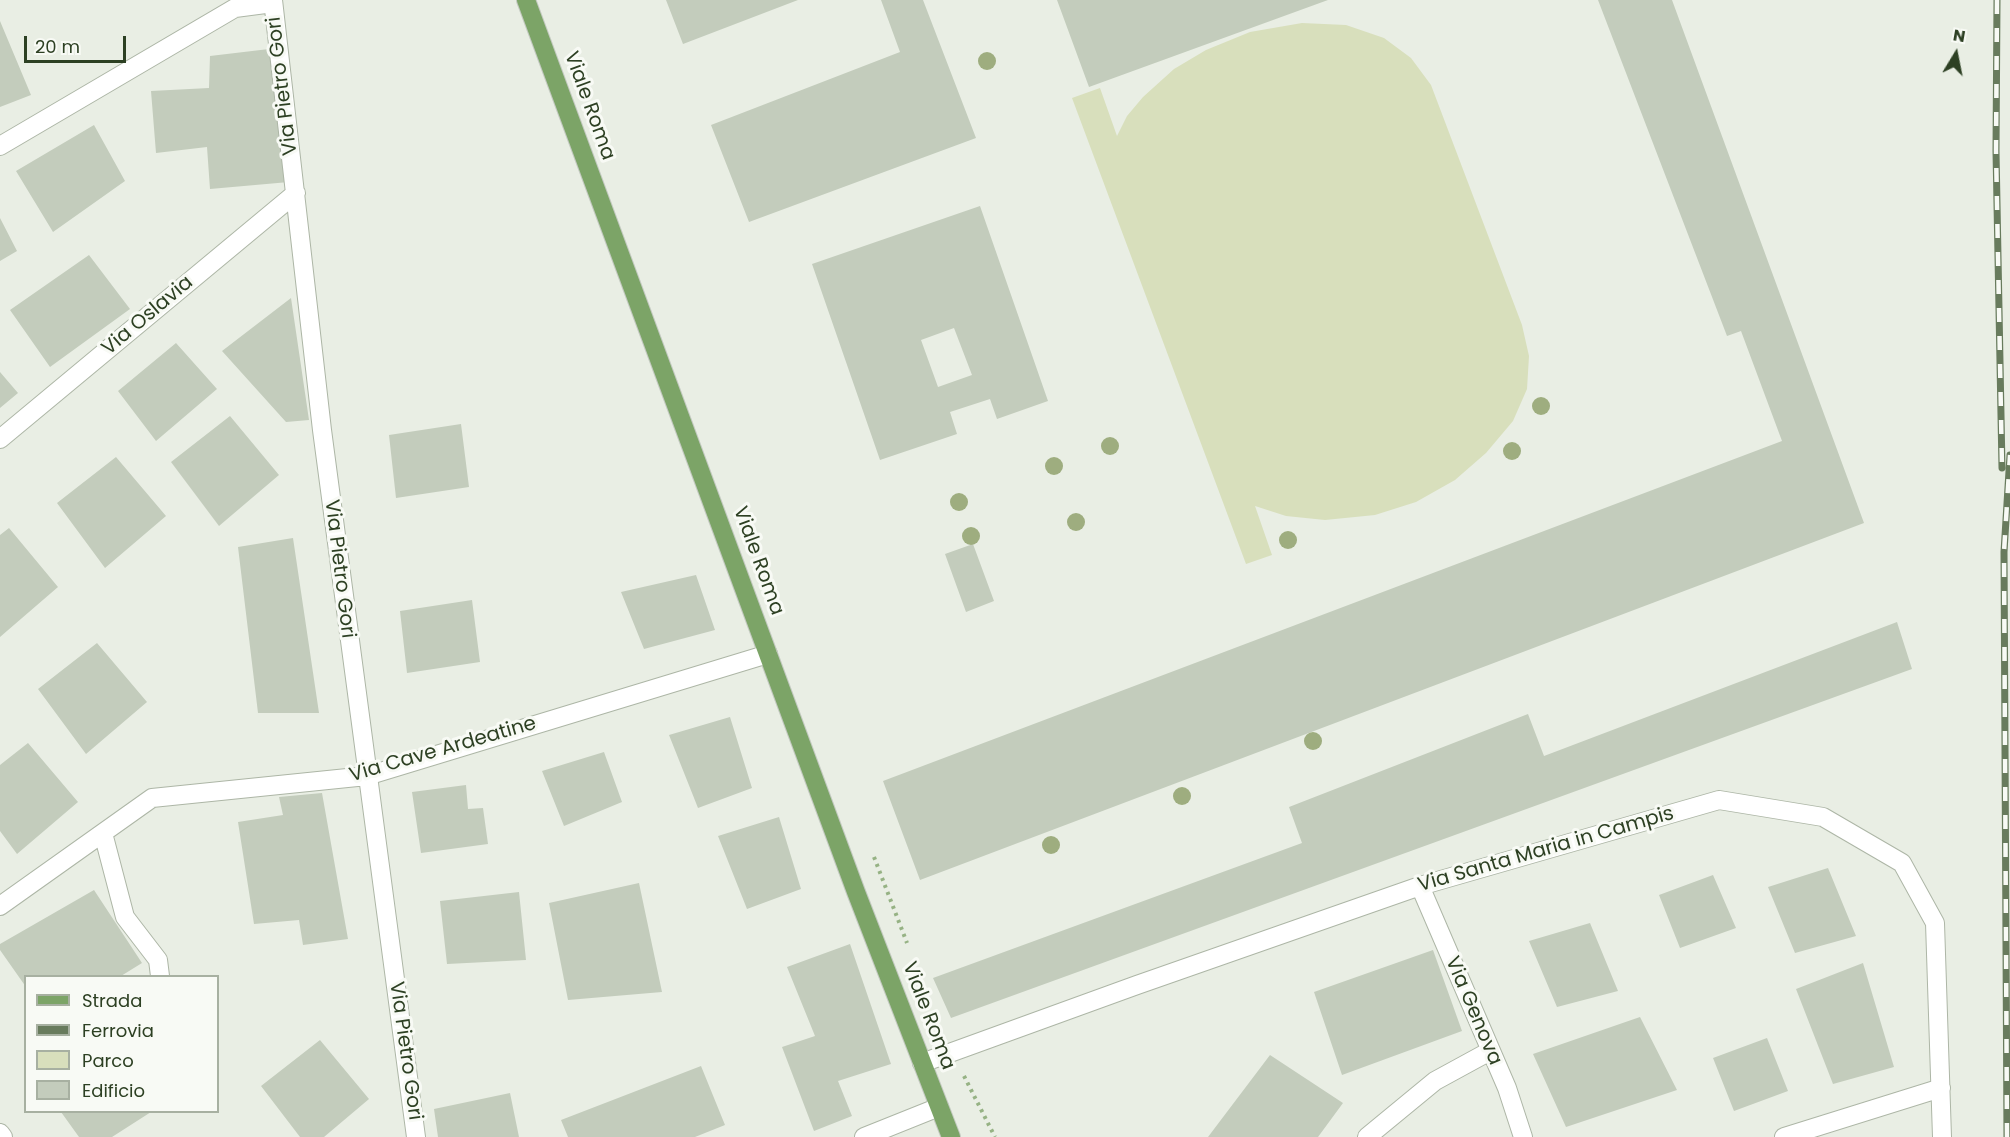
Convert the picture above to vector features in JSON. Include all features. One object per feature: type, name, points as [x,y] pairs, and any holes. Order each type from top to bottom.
[{"type":"main road","name":"Viale Roma","points":[[526,0],[768,654],[951,1137]]},
{"type":"street","points":[[0,146],[235,8],[273,2]]},
{"type":"street","name":"Via Pietro Gori","points":[[273,2],[322,430],[416,1137]]},
{"type":"street","name":"Via Oslavia","points":[[0,439],[296,193]]},
{"type":"street","name":"Via Cave Ardeatine","points":[[0,906],[152,798],[367,776],[768,654]]},
{"type":"street","name":"Via Santa Maria in Campis","points":[[922,1063],[1420,886],[1719,800],[1823,817],[1902,863],[1935,924],[1942,1137]]},
{"type":"street","points":[[103,833],[125,917],[158,960],[160,975]]},
{"type":"street","name":"Via Genova","points":[[1420,886],[1490,1051],[1523,1137]]},
{"type":"street","points":[[1367,1137],[1435,1081],[1490,1051]]},
{"type":"street","points":[[1784,1137],[1941,1088]]},
{"type":"street","points":[[864,1137],[939,1107]]},
{"type":"street","points":[[0,1133],[3,1137]]},
{"type":"path","points":[[951,1052],[990,1122],[995,1137]]},
{"type":"green space","points":[[1302,23],[1346,25],[1384,38],[1411,58],[1431,85],[1522,325],[1529,356],[1527,389],[1513,421],[1486,453],[1455,480],[1416,502],[1375,515],[1325,520],[1286,516],[1255,506],[1272,555],[1246,564],[1072,98],[1100,88],[1117,136],[1127,116],[1143,97],[1174,69],[1206,50],[1250,32]]},
{"type":"building","points":[[666,0],[798,0],[683,44]]},
{"type":"building","points":[[881,0],[923,0],[976,138],[749,222],[711,125],[900,52]]},
{"type":"building","points":[[1057,0],[1328,0],[1089,87]]},
{"type":"building","points":[[1598,0],[1672,0],[1864,523],[920,880],[883,781],[1782,441],[1741,331],[1727,336]]},
{"type":"building","points":[[0,21],[31,95],[0,107]]},
{"type":"building","points":[[269,49],[289,182],[210,189],[207,147],[156,153],[151,91],[209,88],[210,56]]},
{"type":"building","points":[[94,125],[125,181],[53,232],[16,171]]},
{"type":"building","points":[[980,206],[1048,401],[997,419],[990,399],[950,412],[957,434],[880,460],[812,264]],"holes":[[[954,328],[972,375],[938,387],[921,340]]]},
{"type":"building","points":[[0,218],[17,251],[0,261]]},
{"type":"building","points":[[89,255],[130,309],[50,367],[10,310]]},
{"type":"building","points":[[291,298],[309,420],[286,422],[222,351]]},
{"type":"building","points":[[176,343],[217,389],[156,441],[118,391]]},
{"type":"building","points":[[0,372],[18,393],[0,408]]},
{"type":"building","points":[[230,416],[279,475],[219,526],[171,462]]},
{"type":"building","points":[[461,424],[469,487],[396,498],[389,435]]},
{"type":"building","points":[[116,457],[166,516],[105,568],[57,503]]},
{"type":"building","points":[[9,528],[58,587],[0,637],[0,535]]},
{"type":"building","points":[[293,538],[319,713],[258,713],[238,547]]},
{"type":"building","points":[[973,544],[994,601],[966,612],[945,554]]},
{"type":"building","points":[[696,575],[715,630],[644,649],[621,592]]},
{"type":"building","points":[[472,600],[480,662],[407,673],[400,611]]},
{"type":"building","points":[[1897,622],[1912,669],[951,1018],[933,978],[1302,843],[1289,807],[1528,714],[1544,756]]},
{"type":"building","points":[[97,643],[147,702],[86,754],[38,689]]},
{"type":"building","points":[[730,717],[752,788],[698,808],[669,735]]},
{"type":"building","points":[[28,743],[78,802],[17,854],[0,831],[0,765]]},
{"type":"building","points":[[604,752],[622,802],[564,826],[542,771]]},
{"type":"building","points":[[466,785],[468,809],[483,808],[488,844],[421,853],[412,792]]},
{"type":"building","points":[[322,793],[348,939],[303,945],[299,920],[254,924],[238,822],[283,815],[279,797]]},
{"type":"building","points":[[779,817],[801,889],[747,909],[718,836]]},
{"type":"building","points":[[1828,868],[1856,936],[1795,953],[1768,887]]},
{"type":"building","points":[[1713,875],[1736,928],[1680,948],[1659,895]]},
{"type":"building","points":[[639,883],[662,992],[568,1000],[549,903]]},
{"type":"building","points":[[94,890],[142,963],[123,975],[24,975],[24,984],[0,950],[0,944]]},
{"type":"building","points":[[519,892],[526,960],[447,964],[440,901]]},
{"type":"building","points":[[1590,923],[1618,991],[1557,1007],[1529,941]]},
{"type":"building","points":[[850,944],[891,1064],[838,1081],[852,1116],[814,1131],[782,1047],[815,1036],[787,967]]},
{"type":"building","points":[[1433,950],[1462,1031],[1342,1075],[1314,992]]},
{"type":"building","points":[[1863,963],[1894,1067],[1833,1084],[1796,989]]},
{"type":"building","points":[[1640,1017],[1677,1090],[1566,1127],[1533,1054]]},
{"type":"building","points":[[1767,1038],[1788,1091],[1734,1111],[1713,1058]]},
{"type":"building","points":[[320,1040],[369,1099],[324,1137],[300,1137],[261,1086]]},
{"type":"building","points":[[1270,1055],[1343,1103],[1318,1137],[1208,1137]]},
{"type":"building","points":[[701,1066],[725,1125],[695,1137],[568,1137],[561,1120]]},
{"type":"building","points":[[510,1093],[519,1137],[438,1137],[434,1109]]},
{"type":"building","points":[[62,1113],[149,1113],[112,1137],[79,1137]]},
{"type":"railway","points":[[1997,0],[1996,151],[2002,468]]},
{"type":"railway","points":[[2007,1137],[2004,552],[2010,455]]}]
